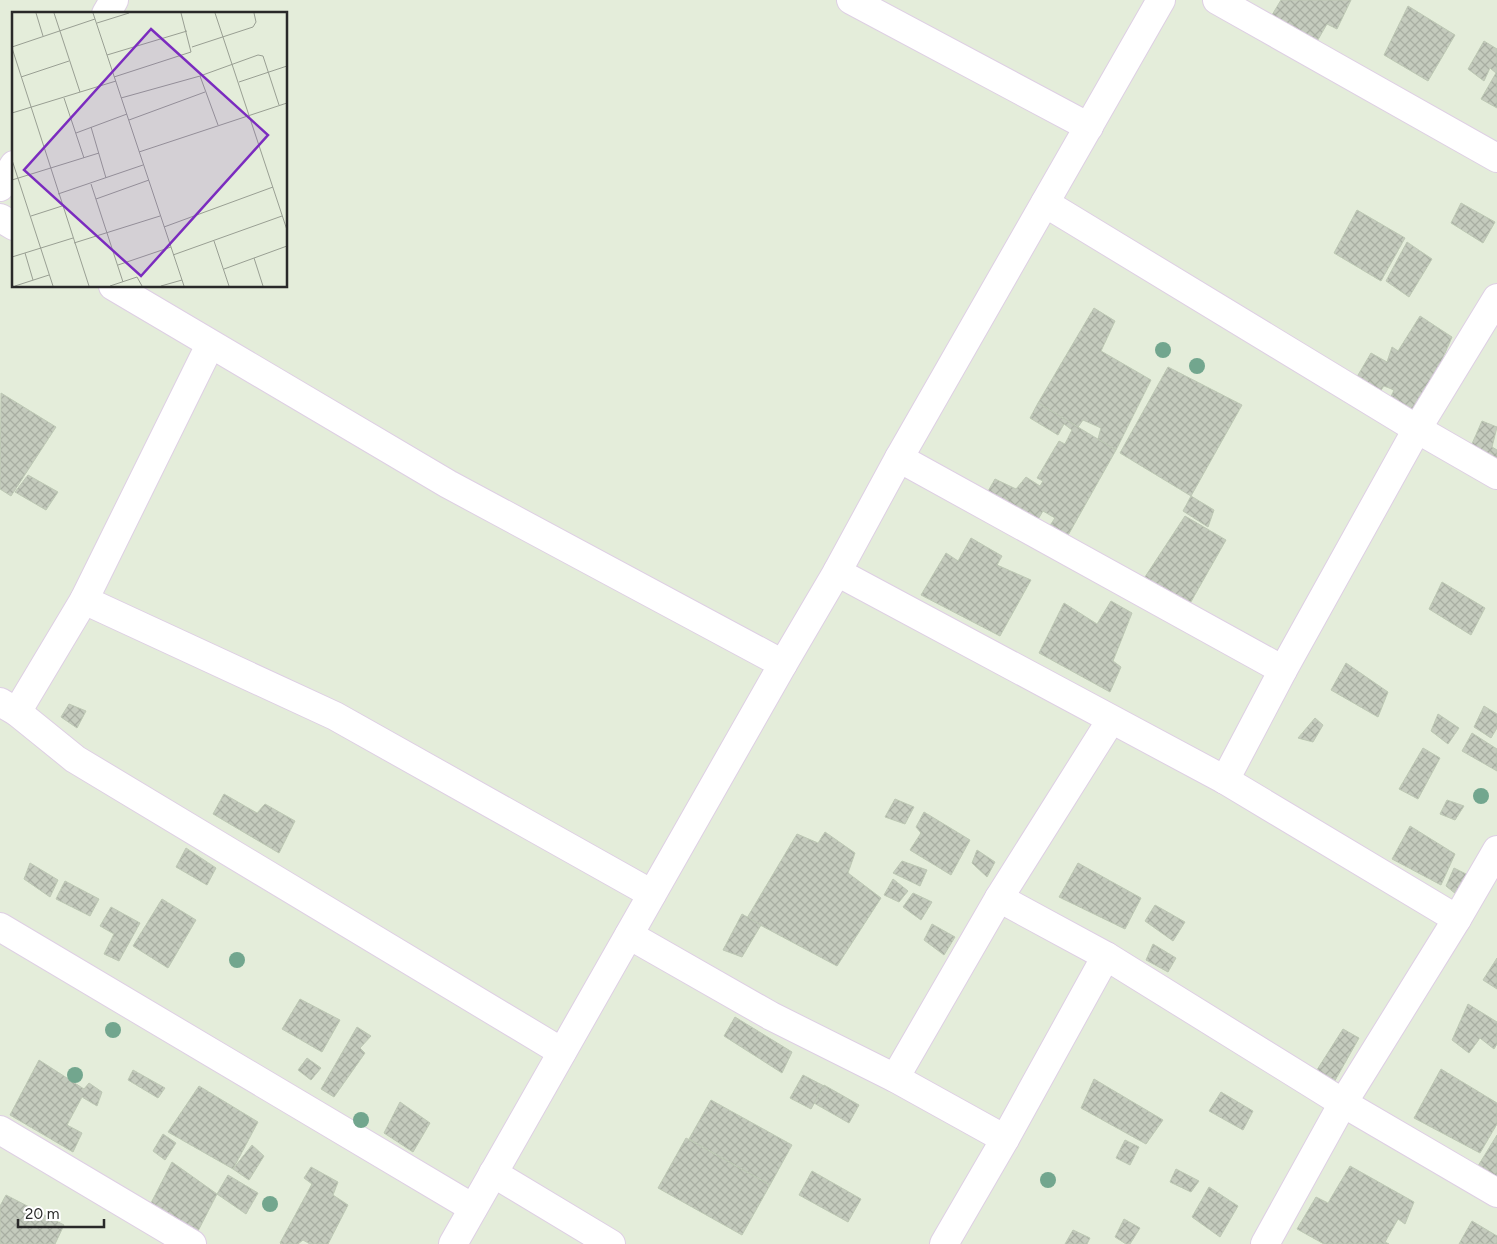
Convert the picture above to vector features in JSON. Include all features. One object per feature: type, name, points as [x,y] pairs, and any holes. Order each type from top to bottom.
[{"type":"street","points":[[107,12],[114,0]]},
{"type":"street","points":[[851,0],[1089,127]]},
{"type":"street","points":[[453,1244],[1161,0]]},
{"type":"street","points":[[1217,0],[1497,158]]},
{"type":"street","points":[[0,186],[12,168]]},
{"type":"street","points":[[1045,203],[1417,429],[1497,475]]},
{"type":"street","points":[[0,218],[12,225]]},
{"type":"street","points":[[116,288],[448,484],[783,664]]},
{"type":"street","points":[[1225,780],[1282,670],[1417,429],[1497,298]]},
{"type":"street","points":[[210,345],[84,600],[9,707],[75,759],[562,1052]]},
{"type":"street","points":[[899,458],[1282,670]]},
{"type":"street","points":[[837,572],[1225,780],[1457,918]]},
{"type":"street","points":[[84,600],[335,716],[652,894]]},
{"type":"street","points":[[895,1078],[999,898],[1111,720]]},
{"type":"street","points":[[1265,1244],[1343,1104],[1497,850]]},
{"type":"street","points":[[999,898],[1106,956],[1343,1104],[1497,1193]]},
{"type":"street","points":[[0,927],[473,1208]]},
{"type":"street","points":[[628,936],[771,1016],[895,1078],[1005,1139]]},
{"type":"street","points":[[944,1244],[1005,1139],[1106,956]]},
{"type":"street","points":[[0,1130],[192,1244]]},
{"type":"street","points":[[493,1173],[611,1244]]},
{"type":"building","points":[[1281,0],[1351,0],[1337,29],[1327,24],[1312,50],[1269,20]]},
{"type":"building","points":[[1408,6],[1455,35],[1428,81],[1384,55]]},
{"type":"building","points":[[1484,41],[1497,49],[1497,108],[1481,99],[1496,73],[1490,68],[1484,81],[1468,69]]},
{"type":"building","points":[[1461,203],[1495,222],[1483,243],[1451,223]]},
{"type":"building","points":[[1357,210],[1405,238],[1381,281],[1334,253]]},
{"type":"building","points":[[1407,242],[1432,259],[1409,297],[1386,281]]},
{"type":"building","points":[[1094,308],[1115,321],[1101,351],[1151,380],[1116,450],[1098,439],[1101,428],[1083,420],[1078,427],[1038,403]]},
{"type":"building","points":[[1420,316],[1452,337],[1418,415],[1389,401],[1394,390],[1384,386],[1378,394],[1351,387],[1371,353],[1387,362],[1392,347],[1398,351]]},
{"type":"building","points":[[1168,367],[1242,405],[1191,496],[1120,453]]},
{"type":"building","points":[[1,393],[56,427],[11,496],[0,489]]},
{"type":"building","points":[[1038,403],[1116,450],[1062,546],[1045,533],[1055,518],[1043,511],[1034,526],[983,500],[995,479],[1016,489],[1026,477],[1040,486],[1043,481],[1037,478],[1059,441],[1065,444],[1072,430],[1064,424],[1058,435],[1030,418]]},
{"type":"building","points":[[1482,421],[1497,427],[1492,447],[1497,450],[1497,472],[1468,453]]},
{"type":"building","points":[[28,475],[58,492],[46,510],[15,492]]},
{"type":"building","points":[[1191,496],[1214,510],[1208,527],[1183,511]]},
{"type":"building","points":[[1185,516],[1226,540],[1188,607],[1143,580]]},
{"type":"building","points":[[971,538],[1002,556],[997,565],[1031,580],[1000,636],[921,595],[946,553],[958,561]]},
{"type":"building","points":[[1442,582],[1485,608],[1471,635],[1429,609]]},
{"type":"building","points":[[1111,601],[1132,613],[1113,661],[1121,667],[1110,692],[1039,653],[1064,603],[1097,624]]},
{"type":"building","points":[[1346,663],[1388,692],[1378,717],[1331,690]]},
{"type":"building","points":[[69,704],[86,711],[77,728],[61,717]]},
{"type":"building","points":[[1484,706],[1497,714],[1497,728],[1491,738],[1474,727]]},
{"type":"building","points":[[1438,714],[1459,728],[1448,744],[1431,731]]},
{"type":"building","points":[[1315,718],[1323,725],[1313,742],[1298,738]]},
{"type":"building","points":[[1472,733],[1497,749],[1497,771],[1462,751]]},
{"type":"building","points":[[1423,748],[1440,758],[1418,799],[1399,789]]},
{"type":"building","points":[[224,794],[257,813],[265,804],[295,821],[279,853],[213,814]]},
{"type":"building","points":[[895,799],[914,807],[905,824],[885,817]]},
{"type":"building","points":[[1447,800],[1464,806],[1455,820],[1440,814]]},
{"type":"building","points":[[924,812],[970,840],[951,875],[910,850],[921,833],[916,827]]},
{"type":"building","points":[[1410,826],[1455,854],[1441,885],[1392,859]]},
{"type":"building","points":[[825,832],[855,853],[848,873],[881,898],[837,966],[747,918],[797,834],[818,843]]},
{"type":"building","points":[[186,848],[216,868],[207,885],[176,867]]},
{"type":"building","points":[[977,850],[995,862],[987,877],[972,863]]},
{"type":"building","points":[[902,861],[927,870],[920,886],[893,873]]},
{"type":"building","points":[[30,863],[58,880],[50,897],[24,879]]},
{"type":"building","points":[[1078,863],[1141,898],[1125,929],[1059,897]]},
{"type":"building","points":[[1454,868],[1468,875],[1456,894],[1446,886]]},
{"type":"building","points":[[893,879],[908,891],[899,902],[884,895]]},
{"type":"building","points":[[65,881],[99,899],[90,916],[56,899]]},
{"type":"building","points":[[913,893],[932,902],[921,920],[903,907]]},
{"type":"building","points":[[162,899],[196,920],[168,968],[133,946]]},
{"type":"building","points":[[1155,905],[1185,922],[1173,941],[1145,921]]},
{"type":"building","points":[[111,907],[140,923],[119,961],[104,954],[114,934],[100,926]]},
{"type":"building","points":[[742,914],[761,925],[742,957],[723,950]]},
{"type":"building","points":[[932,924],[955,937],[944,955],[924,940]]},
{"type":"building","points":[[1153,944],[1176,958],[1168,972],[1146,960]]},
{"type":"building","points":[[1497,958],[1497,989],[1483,980]]},
{"type":"building","points":[[300,999],[340,1020],[322,1052],[282,1029]]},
{"type":"building","points":[[1468,1004],[1497,1022],[1497,1044],[1494,1049],[1480,1038],[1469,1053],[1452,1040]]},
{"type":"building","points":[[735,1017],[792,1052],[782,1073],[724,1036]]},
{"type":"building","points":[[357,1027],[371,1036],[360,1048],[365,1053],[334,1097],[321,1089]]},
{"type":"building","points":[[1343,1029],[1359,1038],[1333,1084],[1315,1073]]},
{"type":"building","points":[[307,1058],[321,1068],[311,1080],[298,1070]]},
{"type":"building","points":[[39,1060],[84,1089],[89,1083],[102,1092],[97,1106],[82,1097],[67,1125],[82,1133],[73,1152],[10,1115]]},
{"type":"building","points":[[1441,1069],[1497,1103],[1497,1124],[1480,1153],[1414,1118]]},
{"type":"building","points":[[133,1070],[165,1088],[158,1098],[128,1080]]},
{"type":"building","points":[[803,1075],[824,1086],[811,1109],[790,1098]]},
{"type":"building","points":[[1094,1079],[1163,1120],[1146,1144],[1081,1108]]},
{"type":"building","points":[[824,1085],[859,1105],[849,1123],[814,1103]]},
{"type":"building","points":[[199,1086],[258,1122],[233,1169],[168,1132]]},
{"type":"building","points":[[1221,1092],[1253,1111],[1243,1130],[1209,1111]]},
{"type":"building","points":[[711,1100],[792,1145],[770,1185],[689,1139]]},
{"type":"building","points":[[400,1102],[430,1123],[413,1152],[384,1133]]},
{"type":"building","points":[[163,1134],[176,1143],[165,1160],[153,1151]]},
{"type":"building","points":[[1497,1135],[1497,1177],[1478,1166]]},
{"type":"building","points":[[686,1138],[770,1185],[742,1235],[658,1188]]},
{"type":"building","points":[[1125,1140],[1139,1147],[1130,1165],[1116,1158]]},
{"type":"building","points":[[252,1145],[264,1156],[249,1180],[233,1169]]},
{"type":"building","points":[[172,1162],[217,1194],[197,1233],[151,1203]]},
{"type":"building","points":[[1350,1166],[1414,1202],[1405,1224],[1398,1219],[1385,1242],[1389,1244],[1324,1244],[1297,1229],[1316,1197],[1328,1203]]},
{"type":"building","points":[[311,1167],[338,1182],[333,1195],[348,1205],[328,1244],[310,1244],[303,1240],[298,1244],[281,1244],[312,1184],[304,1178]]},
{"type":"building","points":[[1176,1169],[1199,1181],[1191,1192],[1170,1182]]},
{"type":"building","points":[[812,1171],[861,1199],[848,1222],[799,1195]]},
{"type":"building","points":[[228,1175],[258,1193],[246,1214],[217,1194]]},
{"type":"building","points":[[1209,1187],[1238,1206],[1220,1237],[1192,1217]]},
{"type":"building","points":[[6,1195],[64,1225],[55,1244],[0,1244],[0,1206]]},
{"type":"building","points":[[1124,1219],[1140,1228],[1130,1244],[1126,1244],[1115,1237]]},
{"type":"building","points":[[1472,1221],[1497,1236],[1497,1244],[1459,1244]]},
{"type":"building","points":[[1073,1230],[1090,1238],[1087,1244],[1065,1244]]}]
